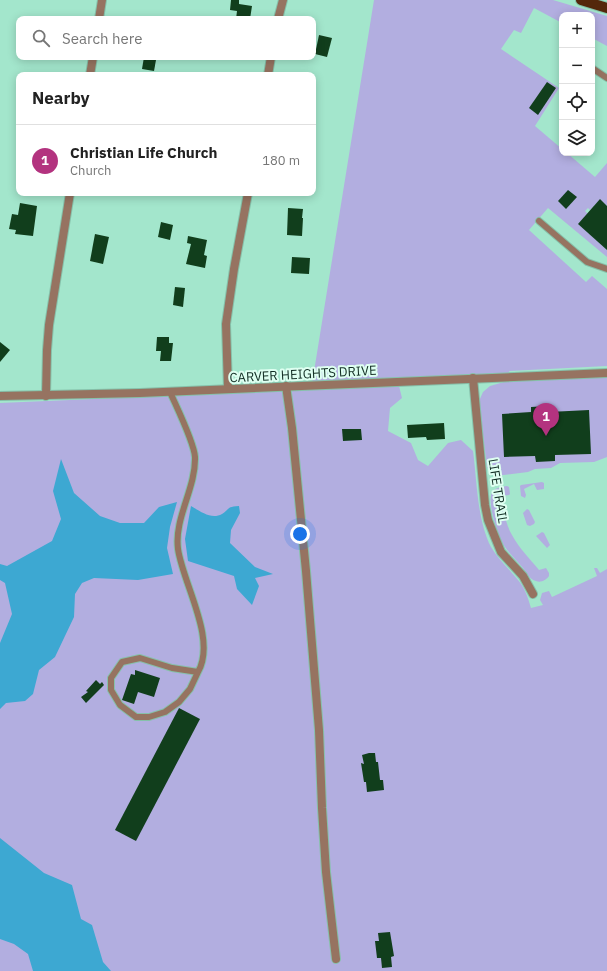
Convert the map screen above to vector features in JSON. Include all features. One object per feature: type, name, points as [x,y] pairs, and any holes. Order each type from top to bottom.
[{"type":"main road","points":[[581,0],[607,8]]},
{"type":"street","points":[[99,16],[102,0]]},
{"type":"street","points":[[279,16],[283,0]]},
{"type":"street","points":[[90,72],[92,60]]},
{"type":"street","points":[[268,72],[270,60]]},
{"type":"street","points":[[46,396],[49,325],[70,196]]},
{"type":"street","points":[[228,389],[226,324],[247,196]]},
{"type":"street","name":"CARVER HEIGHTS DRIVE","points":[[0,396],[170,392],[607,373]]},
{"type":"street","name":"LIFE TRAIL","points":[[473,378],[485,505],[488,520],[501,552],[523,576],[533,594]]},
{"type":"street","points":[[286,386],[292,428],[306,571],[319,730],[326,872],[336,959]]},
{"type":"lane","points":[[595,70],[607,78]]},
{"type":"lane","points":[[539,221],[587,262],[607,269]]},
{"type":"lane","points":[[170,392],[188,433],[195,456],[187,501],[180,524],[178,548],[185,577],[199,619],[204,642],[204,656],[202,666],[190,689],[179,702],[165,712],[149,717],[136,717],[120,705],[111,690],[111,678],[122,662],[140,658],[172,668],[198,672]]},
{"type":"shaded area","points":[[374,0],[553,0],[594,12],[559,12],[559,21],[534,8],[521,33],[514,30],[501,49],[559,88],[535,126],[559,146],[559,156],[570,156],[595,177],[607,163],[607,206],[600,200],[590,210],[588,208],[585,211],[588,214],[579,224],[607,250],[607,257],[548,208],[529,230],[586,282],[592,276],[607,289],[607,366],[509,371],[510,376],[312,384]]},
{"type":"shaded area","points":[[595,12],[607,16],[607,46],[595,40]]},
{"type":"shaded area","points":[[607,376],[607,457],[594,462],[560,463],[551,468],[535,469],[528,472],[495,476],[489,471],[487,467],[479,401],[483,392],[490,386],[511,380]]},
{"type":"shaded area","points":[[399,386],[402,398],[390,408],[388,431],[411,443],[418,460],[428,466],[448,443],[461,440],[473,451],[480,513],[486,536],[491,547],[500,560],[523,586],[531,608],[543,605],[540,600],[542,593],[549,591],[552,597],[597,576],[594,568],[597,568],[600,573],[607,569],[607,971],[0,971],[0,403]]},
{"type":"shaded area","points":[[544,483],[544,489],[537,490],[534,484],[524,489],[526,495],[525,498],[521,496],[521,485]]},
{"type":"shaded area","points":[[507,486],[509,487],[510,494],[502,496],[506,521],[518,544],[539,570],[546,568],[549,576],[543,581],[538,582],[530,578],[505,547],[499,536],[492,510],[491,496],[493,491],[496,489]]},
{"type":"shaded area","points":[[527,509],[535,522],[530,526],[527,525],[523,513]]},
{"type":"shaded area","points":[[542,532],[550,545],[547,548],[536,536]]},
{"type":"water","points":[[61,459],[74,493],[100,516],[120,523],[144,523],[159,507],[177,502],[170,527],[167,548],[173,574],[138,580],[94,578],[82,583],[75,594],[74,617],[55,657],[39,670],[33,694],[25,701],[6,703],[0,709],[0,643],[12,614],[5,583],[0,580],[0,564],[7,566],[52,541],[61,519],[53,491]]},
{"type":"water","points":[[191,506],[206,514],[218,516],[230,507],[239,506],[240,513],[231,530],[230,543],[255,567],[273,574],[255,578],[259,586],[252,605],[237,589],[234,576],[188,561],[185,539]]},
{"type":"water","points":[[0,838],[44,873],[72,885],[81,919],[92,925],[103,962],[111,971],[33,971],[28,954],[14,944],[0,939]]},
{"type":"building","points":[[231,0],[239,0],[239,4],[252,6],[250,16],[236,16],[237,11],[230,10]]},
{"type":"building","points":[[319,35],[332,38],[327,57],[316,54]]},
{"type":"building","points":[[144,60],[156,60],[154,71],[142,69]]},
{"type":"building","points":[[547,82],[556,88],[538,115],[529,108]]},
{"type":"building","points":[[568,190],[577,197],[566,209],[558,201]]},
{"type":"building","points":[[600,199],[607,206],[607,250],[578,224]]},
{"type":"building","points":[[20,203],[37,206],[33,236],[15,234],[16,230],[9,229],[12,214],[18,215]]},
{"type":"building","points":[[288,208],[303,209],[302,236],[287,235]]},
{"type":"building","points":[[161,222],[173,225],[170,240],[158,237]]},
{"type":"building","points":[[95,234],[109,237],[103,264],[90,261]]},
{"type":"building","points":[[188,236],[207,240],[204,255],[207,256],[205,268],[186,264],[191,244],[187,243]]},
{"type":"building","points":[[292,257],[310,258],[309,274],[291,273]]},
{"type":"building","points":[[175,287],[185,288],[183,307],[173,305]]},
{"type":"building","points":[[157,337],[169,337],[169,343],[173,343],[171,361],[160,361],[161,351],[156,351]]},
{"type":"building","points":[[0,342],[10,350],[0,362]]},
{"type":"building","points":[[548,406],[549,412],[589,410],[591,454],[555,455],[555,461],[536,462],[535,456],[504,457],[502,414],[531,412],[531,407]]},
{"type":"building","points":[[444,423],[445,439],[427,440],[426,437],[408,438],[407,425]]},
{"type":"building","points":[[342,429],[361,429],[362,440],[343,441]]},
{"type":"building","points":[[135,670],[160,678],[154,697],[138,692],[134,704],[122,700],[131,674],[135,675]]},
{"type":"building","points":[[96,680],[100,684],[102,682],[104,685],[86,703],[81,697],[88,692],[86,691]]},
{"type":"building","points":[[179,708],[200,719],[136,841],[115,830]]},
{"type":"building","points":[[375,753],[376,762],[378,762],[380,780],[383,780],[384,790],[367,792],[361,763],[364,764],[362,755]]},
{"type":"building","points":[[390,932],[394,956],[391,957],[392,967],[382,968],[381,958],[377,958],[375,941],[379,941],[378,933]]},
{"type":"place","name":"Christian Life Church","points":[[546,436]]}]
